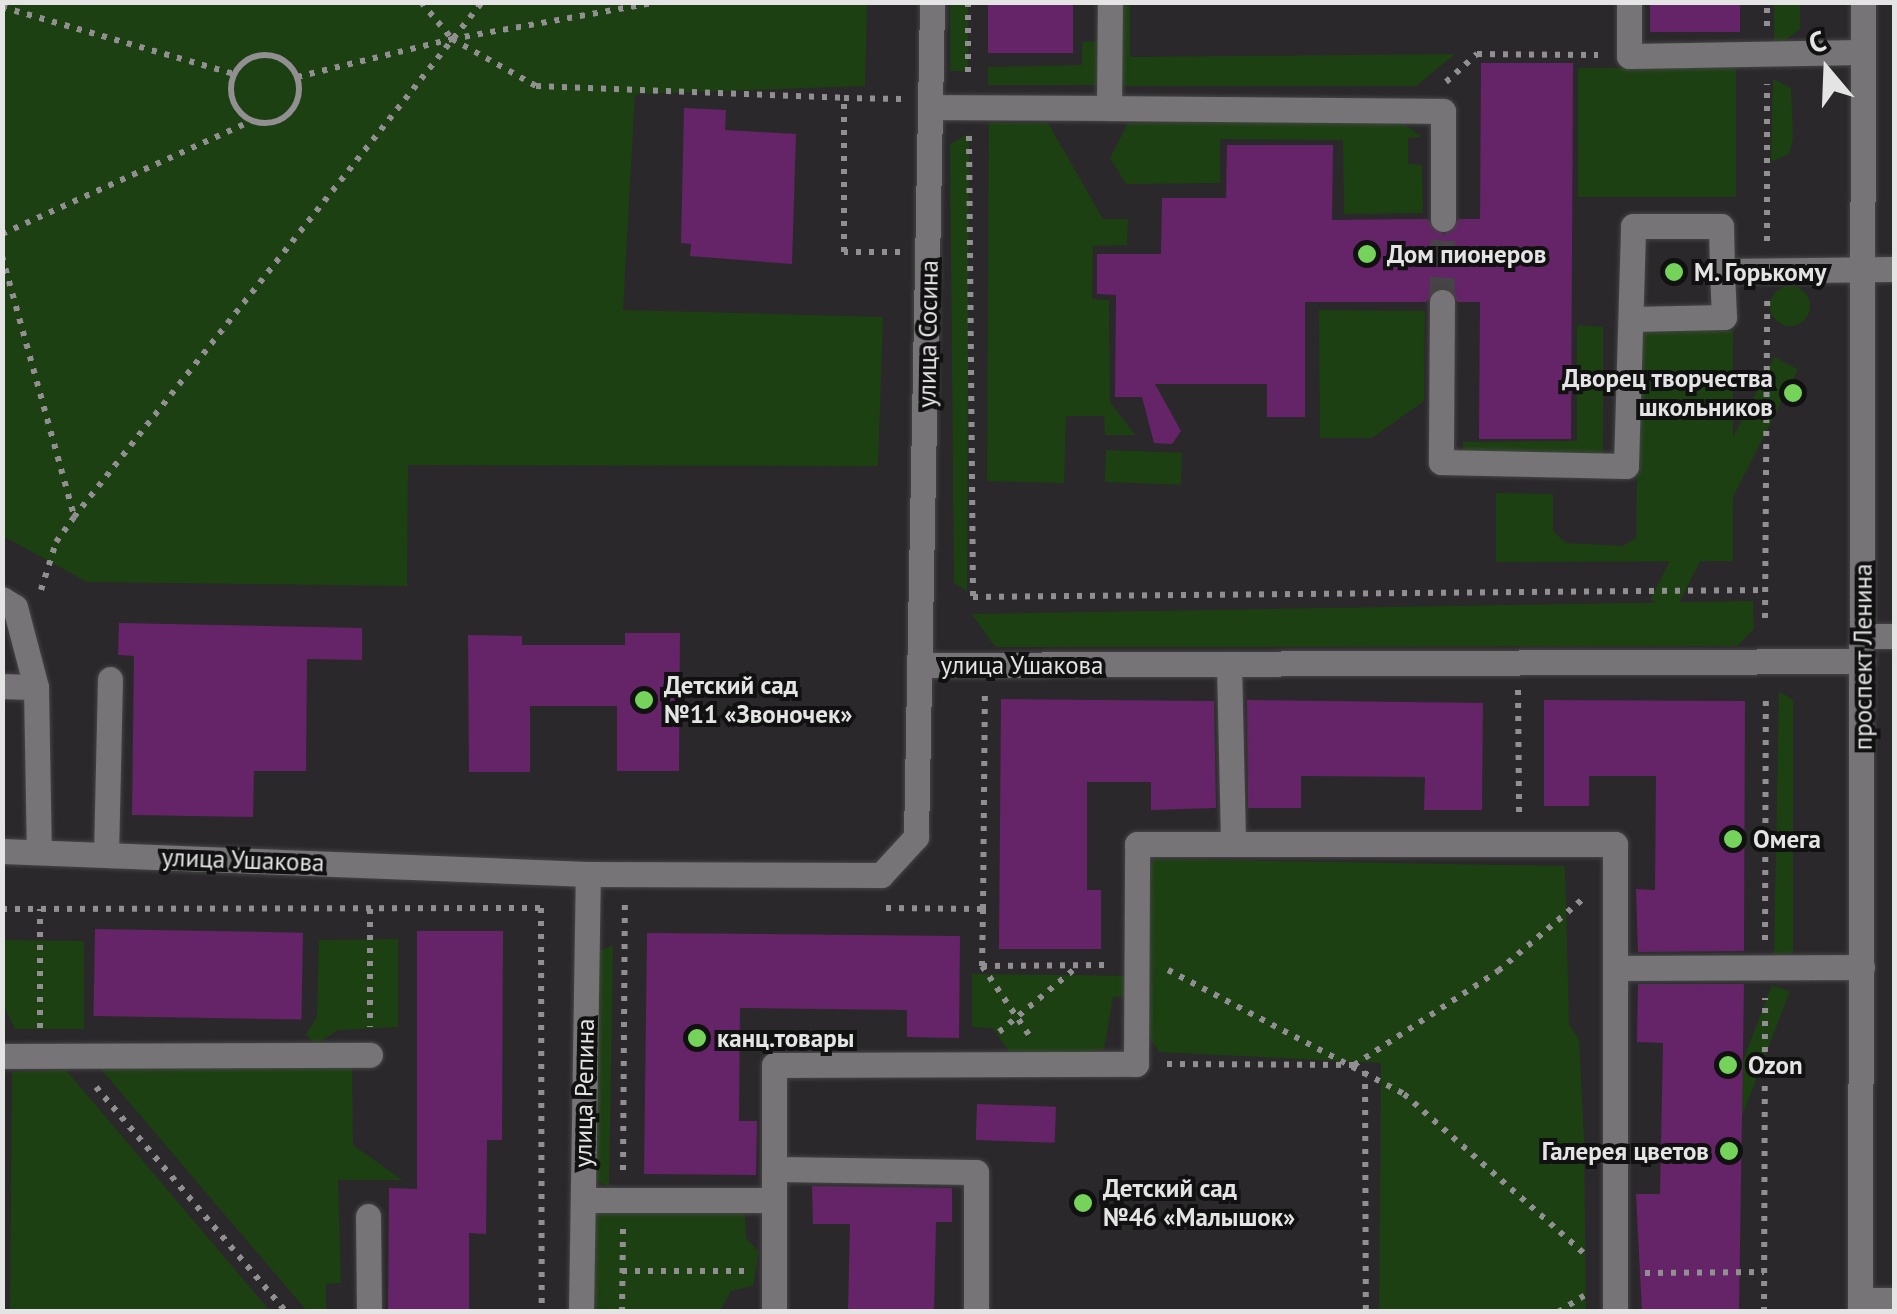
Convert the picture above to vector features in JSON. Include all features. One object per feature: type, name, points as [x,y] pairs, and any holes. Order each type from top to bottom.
[{"type":"street","name":"улица Сосина","points":[[924,666],[932,2]]},
{"type":"street","points":[[1110,2],[1110,108]]},
{"type":"street","points":[[1629,2],[1629,56],[1863,52]]},
{"type":"street","name":"проспект Ленина","points":[[1860,1306],[1863,2]]},
{"type":"street","points":[[930,107],[1420,105],[1443,111],[1443,219]]},
{"type":"street","points":[[1442,302],[1441,462],[1626,466],[1630,319],[1633,226],[1720,226],[1724,317],[1630,319]]},
{"type":"street","points":[[1722,271],[1894,270]]},
{"type":"street","points":[[2,598],[15,607],[36,686],[39,852]]},
{"type":"street","name":"улица Ушакова","points":[[2,851],[588,874],[882,875],[916,837],[924,666],[1229,664],[1863,648],[1894,636]]},
{"type":"street","points":[[1229,664],[1234,844]]},
{"type":"street","points":[[106,855],[110,679]]},
{"type":"street","points":[[2,686],[36,686]]},
{"type":"street","points":[[774,1312],[774,1065],[1136,1064],[1137,844],[1519,844],[1615,844],[1615,1312]]},
{"type":"street","name":"улица Репина","points":[[581,1312],[588,874]]},
{"type":"street","points":[[1615,968],[1862,967]]},
{"type":"street","points":[[2,1056],[370,1056]]},
{"type":"street","points":[[774,1169],[976,1172],[976,1312]]},
{"type":"street","points":[[583,1200],[774,1200]]},
{"type":"street","points":[[368,1216],[369,1312]]},
{"type":"street","points":[[1860,1306],[1894,1300]]},
{"type":"path","points":[[422,2],[452,39],[536,86],[902,98],[902,79]]},
{"type":"path","points":[[56,542],[482,2]]},
{"type":"path","points":[[2,7],[234,74],[267,55],[297,76],[452,39],[658,2]]},
{"type":"path","points":[[968,2],[972,596],[1766,590]]},
{"type":"path","points":[[1766,618],[1767,2]]},
{"type":"path","points":[[1420,105],[1477,54],[1629,56]]},
{"type":"path","points":[[234,74],[232,101],[251,121]]},
{"type":"path","points":[[2,234],[251,121],[289,113],[297,76]]},
{"type":"path","points":[[844,98],[844,252],[900,252],[900,270]]},
{"type":"path","points":[[2,256],[74,517]]},
{"type":"path","points":[[1518,690],[1519,844]]},
{"type":"path","points":[[985,691],[982,966],[1018,1015],[1046,1064]]},
{"type":"path","points":[[898,857],[898,908]]},
{"type":"path","points":[[541,871],[542,1312]]},
{"type":"path","points":[[1136,1064],[1354,1065],[1498,972],[1615,871]]},
{"type":"path","points":[[622,1312],[625,874]]},
{"type":"path","points":[[370,908],[370,1056]]},
{"type":"path","points":[[2,909],[541,908]]},
{"type":"path","points":[[625,908],[643,908]]},
{"type":"path","points":[[40,909],[40,1056]]},
{"type":"path","points":[[873,909],[982,909]]},
{"type":"path","points":[[982,966],[1137,964],[1174,971],[1404,1094],[1569,1246],[1615,1273],[1764,1272]]},
{"type":"path","points":[[960,1064],[1078,966]]},
{"type":"path","points":[[69,1056],[286,1312]]},
{"type":"path","points":[[1364,1071],[1366,1312]]},
{"type":"path","points":[[622,1272],[774,1271]]},
{"type":"green space","points":[[3,2],[867,3],[865,86],[635,94],[623,310],[883,317],[878,466],[408,465],[407,586],[87,582],[3,536]]},
{"type":"green space","points":[[950,3],[968,3],[968,71],[950,71]]},
{"type":"green space","points":[[1118,3],[1130,3],[1130,57],[1455,54],[1416,86],[1119,86]]},
{"type":"green space","points":[[1774,3],[1800,3],[1800,29],[1774,49]]},
{"type":"green space","points":[[1101,41],[1101,85],[988,85],[988,67],[1082,65],[1082,42]]},
{"type":"green space","points":[[1578,68],[1736,68],[1736,197],[1578,197]]},
{"type":"green space","points":[[1773,79],[1791,88],[1793,139],[1789,154],[1771,162]]},
{"type":"green space","points":[[1400,121],[1422,137],[1408,138],[1408,164],[1422,165],[1423,213],[1344,214],[1343,140],[1220,139],[1220,183],[1126,184],[1110,158],[1128,123]]},
{"type":"green space","points":[[989,123],[1048,123],[1103,219],[1128,219],[1127,245],[1093,246],[1092,299],[1109,300],[1110,402],[1135,435],[1105,435],[1104,416],[1066,416],[1064,483],[987,481]]},
{"type":"green space","points":[[969,134],[967,591],[954,583],[950,144]]},
{"type":"green space","points":[[1790,286],[1804,292],[1810,306],[1804,320],[1790,326],[1776,320],[1770,306],[1776,292]]},
{"type":"green space","points":[[1319,310],[1425,311],[1424,401],[1372,438],[1320,438]]},
{"type":"green space","points":[[1577,325],[1603,327],[1603,456],[1463,457],[1463,442],[1577,441]]},
{"type":"green space","points":[[1640,330],[1733,331],[1733,561],[1496,562],[1496,493],[1553,494],[1553,531],[1566,543],[1623,546],[1636,538]]},
{"type":"green space","points":[[1774,357],[1798,369],[1675,612],[1651,599]]},
{"type":"green space","points":[[1106,450],[1182,453],[1181,485],[1105,482]]},
{"type":"green space","points":[[1753,601],[1754,629],[1737,646],[995,647],[972,614]]},
{"type":"green space","points":[[1779,691],[1793,700],[1793,953],[1774,957]]},
{"type":"green space","points":[[1154,859],[1565,866],[1569,1024],[1579,1040],[1584,1137],[1586,1311],[1379,1311],[1381,1063],[1159,1052],[1149,1036],[1148,996],[1113,997],[1104,1049],[1076,1055],[1009,1052],[993,1028],[972,1027],[972,974],[1145,976],[1145,879]]},
{"type":"green space","points":[[398,939],[398,1027],[338,1030],[316,1044],[306,1035],[317,1017],[319,940]]},
{"type":"green space","points":[[2,940],[84,941],[84,1029],[15,1029],[3,1005]]},
{"type":"green space","points":[[613,945],[609,1187],[596,1180],[595,953]]},
{"type":"green space","points":[[1772,985],[1790,992],[1693,1243],[1676,1236]]},
{"type":"green space","points":[[352,1066],[353,1145],[402,1180],[338,1180],[341,1283],[326,1284],[326,1311],[307,1311],[100,1068]]},
{"type":"green space","points":[[66,1070],[270,1311],[10,1311],[12,1072]]},
{"type":"green space","points":[[594,1212],[745,1212],[746,1238],[759,1252],[753,1286],[731,1291],[720,1311],[595,1311]]},
{"type":"building","points":[[988,2],[1073,2],[1073,53],[988,53]]},
{"type":"building","points":[[1650,2],[1740,2],[1740,32],[1650,32]]},
{"type":"building","name":"Дом пионеров","points":[[1481,63],[1573,63],[1571,439],[1479,439],[1480,302],[1458,302],[1441,286],[1426,302],[1305,302],[1305,417],[1267,417],[1267,384],[1155,384],[1181,431],[1172,444],[1154,443],[1142,397],[1115,397],[1116,295],[1097,294],[1097,254],[1161,254],[1162,198],[1226,198],[1227,145],[1333,145],[1332,220],[1427,219],[1444,235],[1459,219],[1480,219]]},
{"type":"building","points":[[684,108],[726,110],[725,130],[796,134],[792,264],[690,256],[691,244],[681,243]]},
{"type":"building","points":[[119,623],[362,628],[362,660],[307,659],[306,771],[254,771],[253,817],[132,815],[134,656],[118,655]]},
{"type":"building","points":[[625,633],[680,633],[679,771],[617,771],[617,706],[530,706],[530,772],[469,772],[468,635],[522,636],[522,645],[625,645]]},
{"type":"building","points":[[1001,699],[1214,701],[1216,808],[1151,810],[1151,782],[1087,782],[1087,890],[1101,890],[1101,949],[999,949]]},
{"type":"building","points":[[1247,700],[1483,703],[1482,810],[1424,810],[1425,777],[1301,776],[1301,808],[1248,808]]},
{"type":"building","points":[[1544,700],[1745,701],[1744,951],[1638,952],[1636,889],[1655,890],[1656,776],[1589,776],[1589,806],[1544,806]]},
{"type":"building","points":[[95,929],[303,933],[301,1020],[93,1016]]},
{"type":"building","points":[[417,931],[503,931],[502,1140],[487,1140],[486,1234],[469,1233],[469,1312],[388,1312],[389,1188],[417,1189]]},
{"type":"building","points":[[647,933],[960,936],[959,1038],[907,1037],[907,1010],[740,1008],[739,1121],[757,1121],[756,1175],[644,1174]]},
{"type":"building","points":[[1638,984],[1744,984],[1739,1312],[1642,1312],[1636,1194],[1660,1194],[1663,1043],[1637,1042]]},
{"type":"building","points":[[977,1104],[1056,1107],[1055,1143],[976,1140]]},
{"type":"building","points":[[812,1186],[952,1188],[952,1222],[936,1222],[934,1312],[848,1312],[850,1224],[813,1224]]},
{"type":"tunnel","points":[[1442,302],[1443,219]]},
{"type":"place","name":"Дом пионеров","points":[[1367,254]]},
{"type":"place","name":"М. Горькому","points":[[1674,272]]},
{"type":"place","name":"Дворец творчества школьников","points":[[1793,393]]},
{"type":"place","name":"Детский сад №11 «Звоночек»","points":[[644,700]]},
{"type":"place","name":"Омега","points":[[1733,839]]},
{"type":"place","name":"канц.товары","points":[[697,1038]]},
{"type":"place","name":"Ozon","points":[[1728,1065]]},
{"type":"place","name":"Галерея цветов","points":[[1729,1151]]},
{"type":"place","name":"Детский сад №46 «Малышок»","points":[[1083,1203]]}]
